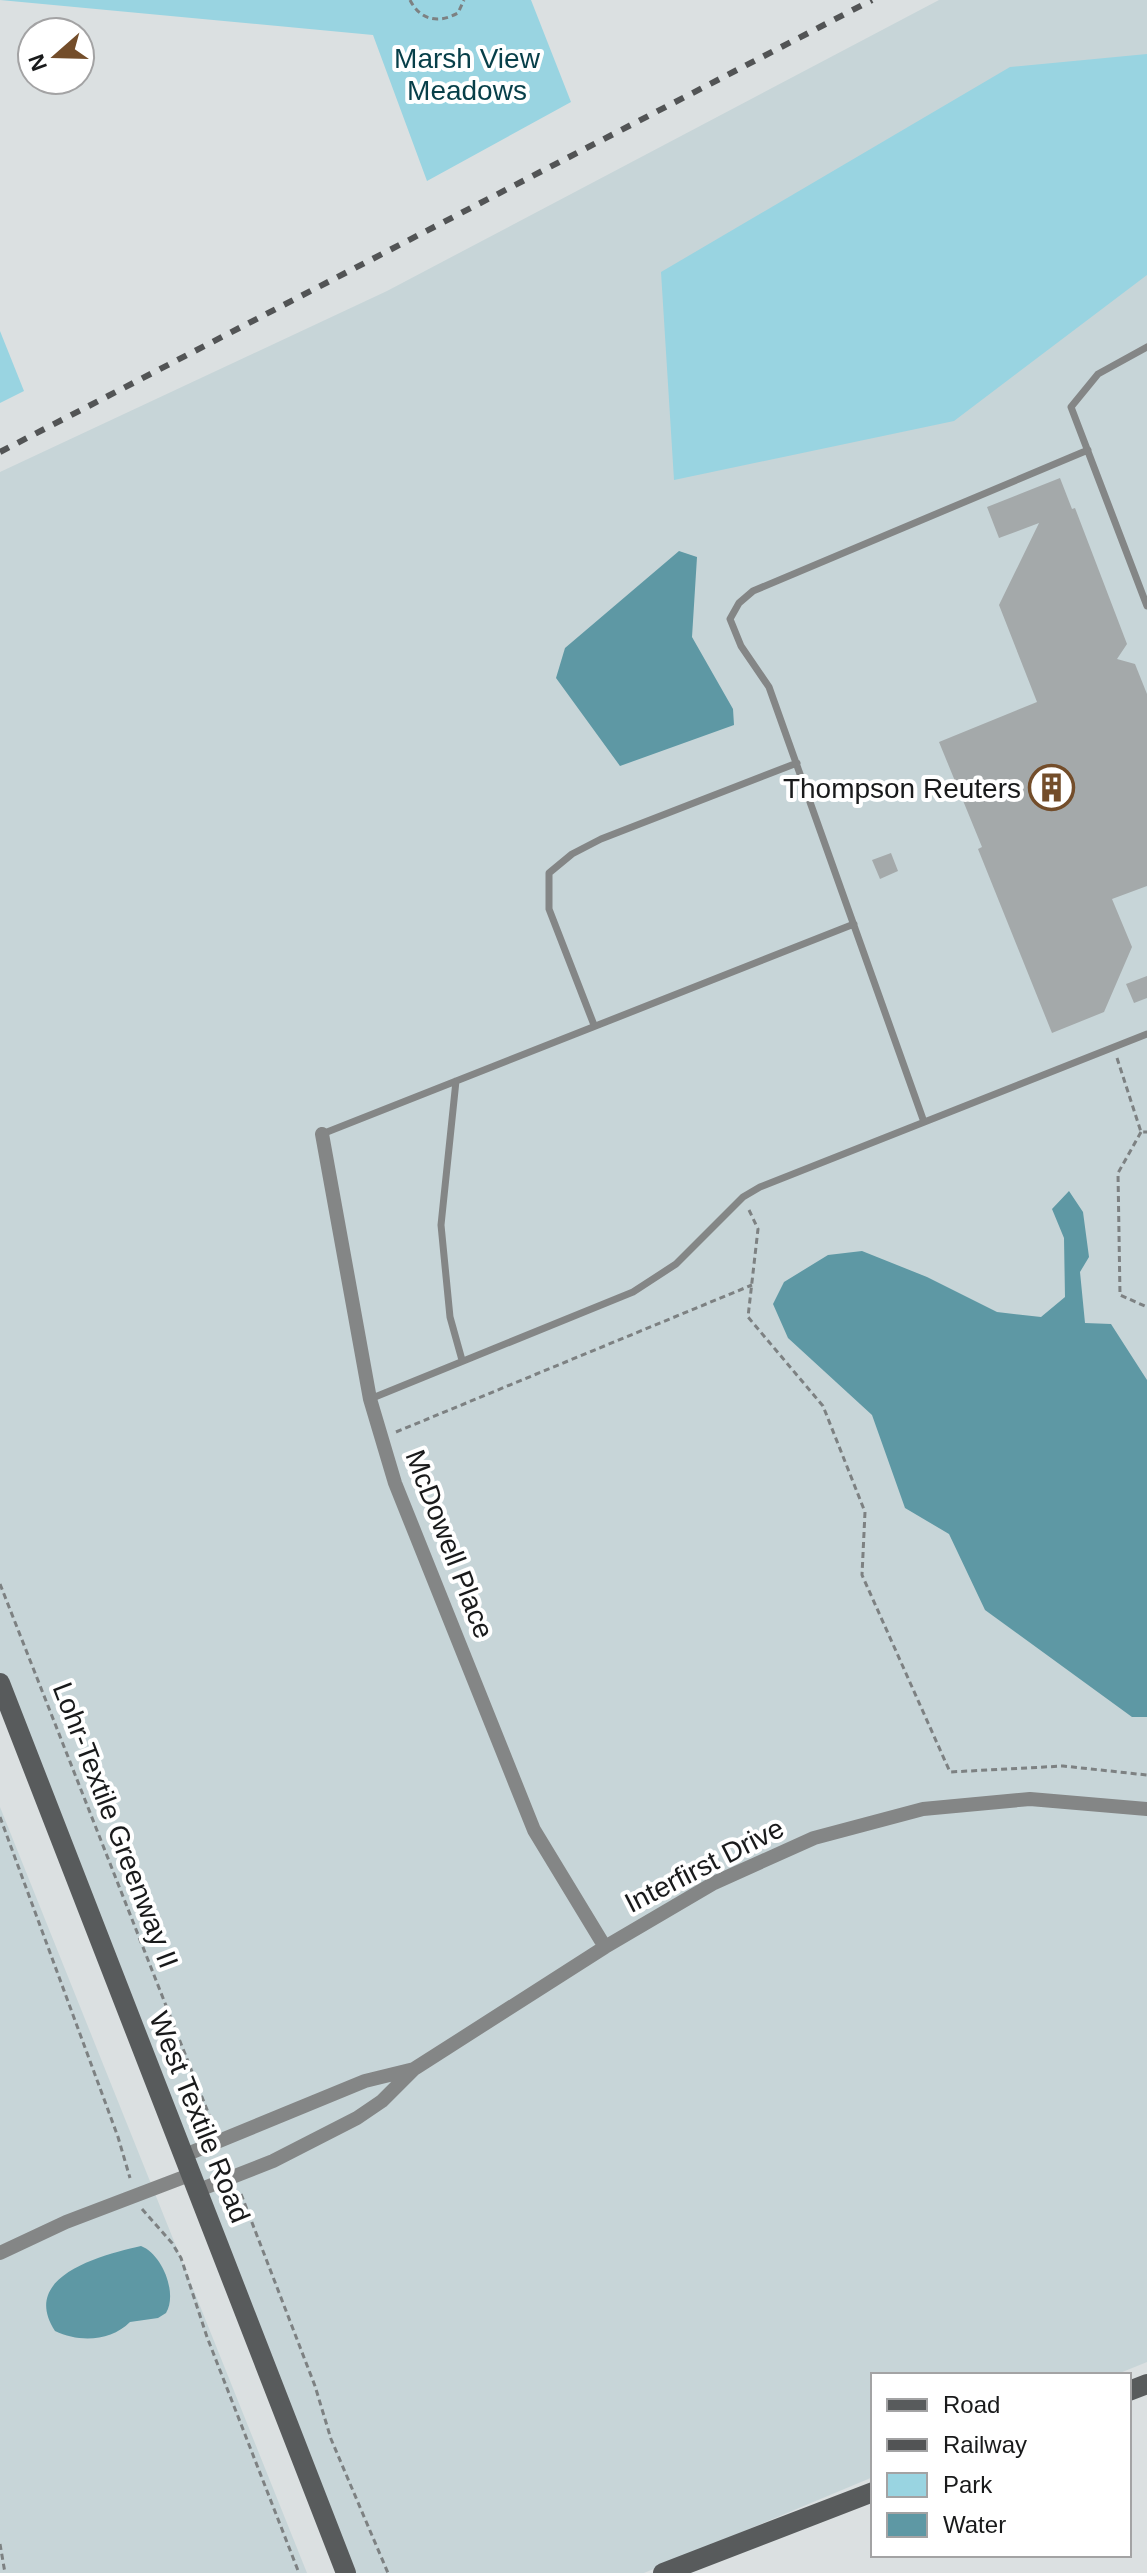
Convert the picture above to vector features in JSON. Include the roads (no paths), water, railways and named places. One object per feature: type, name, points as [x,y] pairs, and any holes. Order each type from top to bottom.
[{"type":"main road","name":"West Textile Road","points":[[0,1683],[346,2573]]},
{"type":"main road","points":[[663,2573],[871,2493]]},
{"type":"street","name":"McDowell Place","points":[[322,1134],[370,1399],[395,1483],[534,1830],[605,1947]]},
{"type":"street","name":"Interfirst Drive","points":[[192,2173],[273,2161],[357,2118],[382,2101],[414,2069],[605,1947],[714,1883],[814,1838],[923,1809],[1030,1799],[1147,1809]]},
{"type":"street","name":"Interfirst Drive","points":[[192,2173],[365,2081],[414,2069]]},
{"type":"street","points":[[0,2253],[66,2222],[192,2173]]},
{"type":"lane","points":[[1147,347],[1098,374],[1071,407],[1147,606]]},
{"type":"lane","points":[[924,1122],[769,687],[741,646],[730,619],[739,603],[753,591],[1088,450]]},
{"type":"lane","points":[[594,1025],[549,909],[549,873],[572,854],[601,839],[797,763]]},
{"type":"lane","points":[[322,1134],[854,924]]},
{"type":"lane","points":[[370,1399],[633,1292],[676,1264],[743,1197],[760,1187],[1147,1034]]},
{"type":"lane","points":[[456,1081],[441,1225],[450,1317],[462,1360]]},
{"type":"water","points":[[679,551],[697,557],[692,637],[733,709],[734,725],[620,766],[556,678],[565,648]]},
{"type":"water","points":[[1069,1191],[1083,1212],[1089,1257],[1080,1272],[1085,1323],[1111,1324],[1147,1380],[1147,1717],[1132,1717],[985,1610],[949,1534],[905,1508],[872,1415],[788,1338],[773,1304],[784,1282],[828,1255],[862,1251],[927,1277],[997,1312],[1041,1317],[1065,1297],[1064,1238],[1052,1209]]},
{"type":"water","points":[[141,2246],[149,2250],[166,2275],[170,2295],[166,2313],[158,2318],[130,2322],[114,2333],[95,2338],[75,2337],[55,2331],[47,2312],[48,2296],[56,2282],[87,2262]]},
{"type":"railway","points":[[0,452],[872,0]]},
{"type":"place","name":"Thompson Reuters","points":[[1052,788]]},
{"type":"park label","name":"Marsh View Meadows","points":[[467,74]]}]
